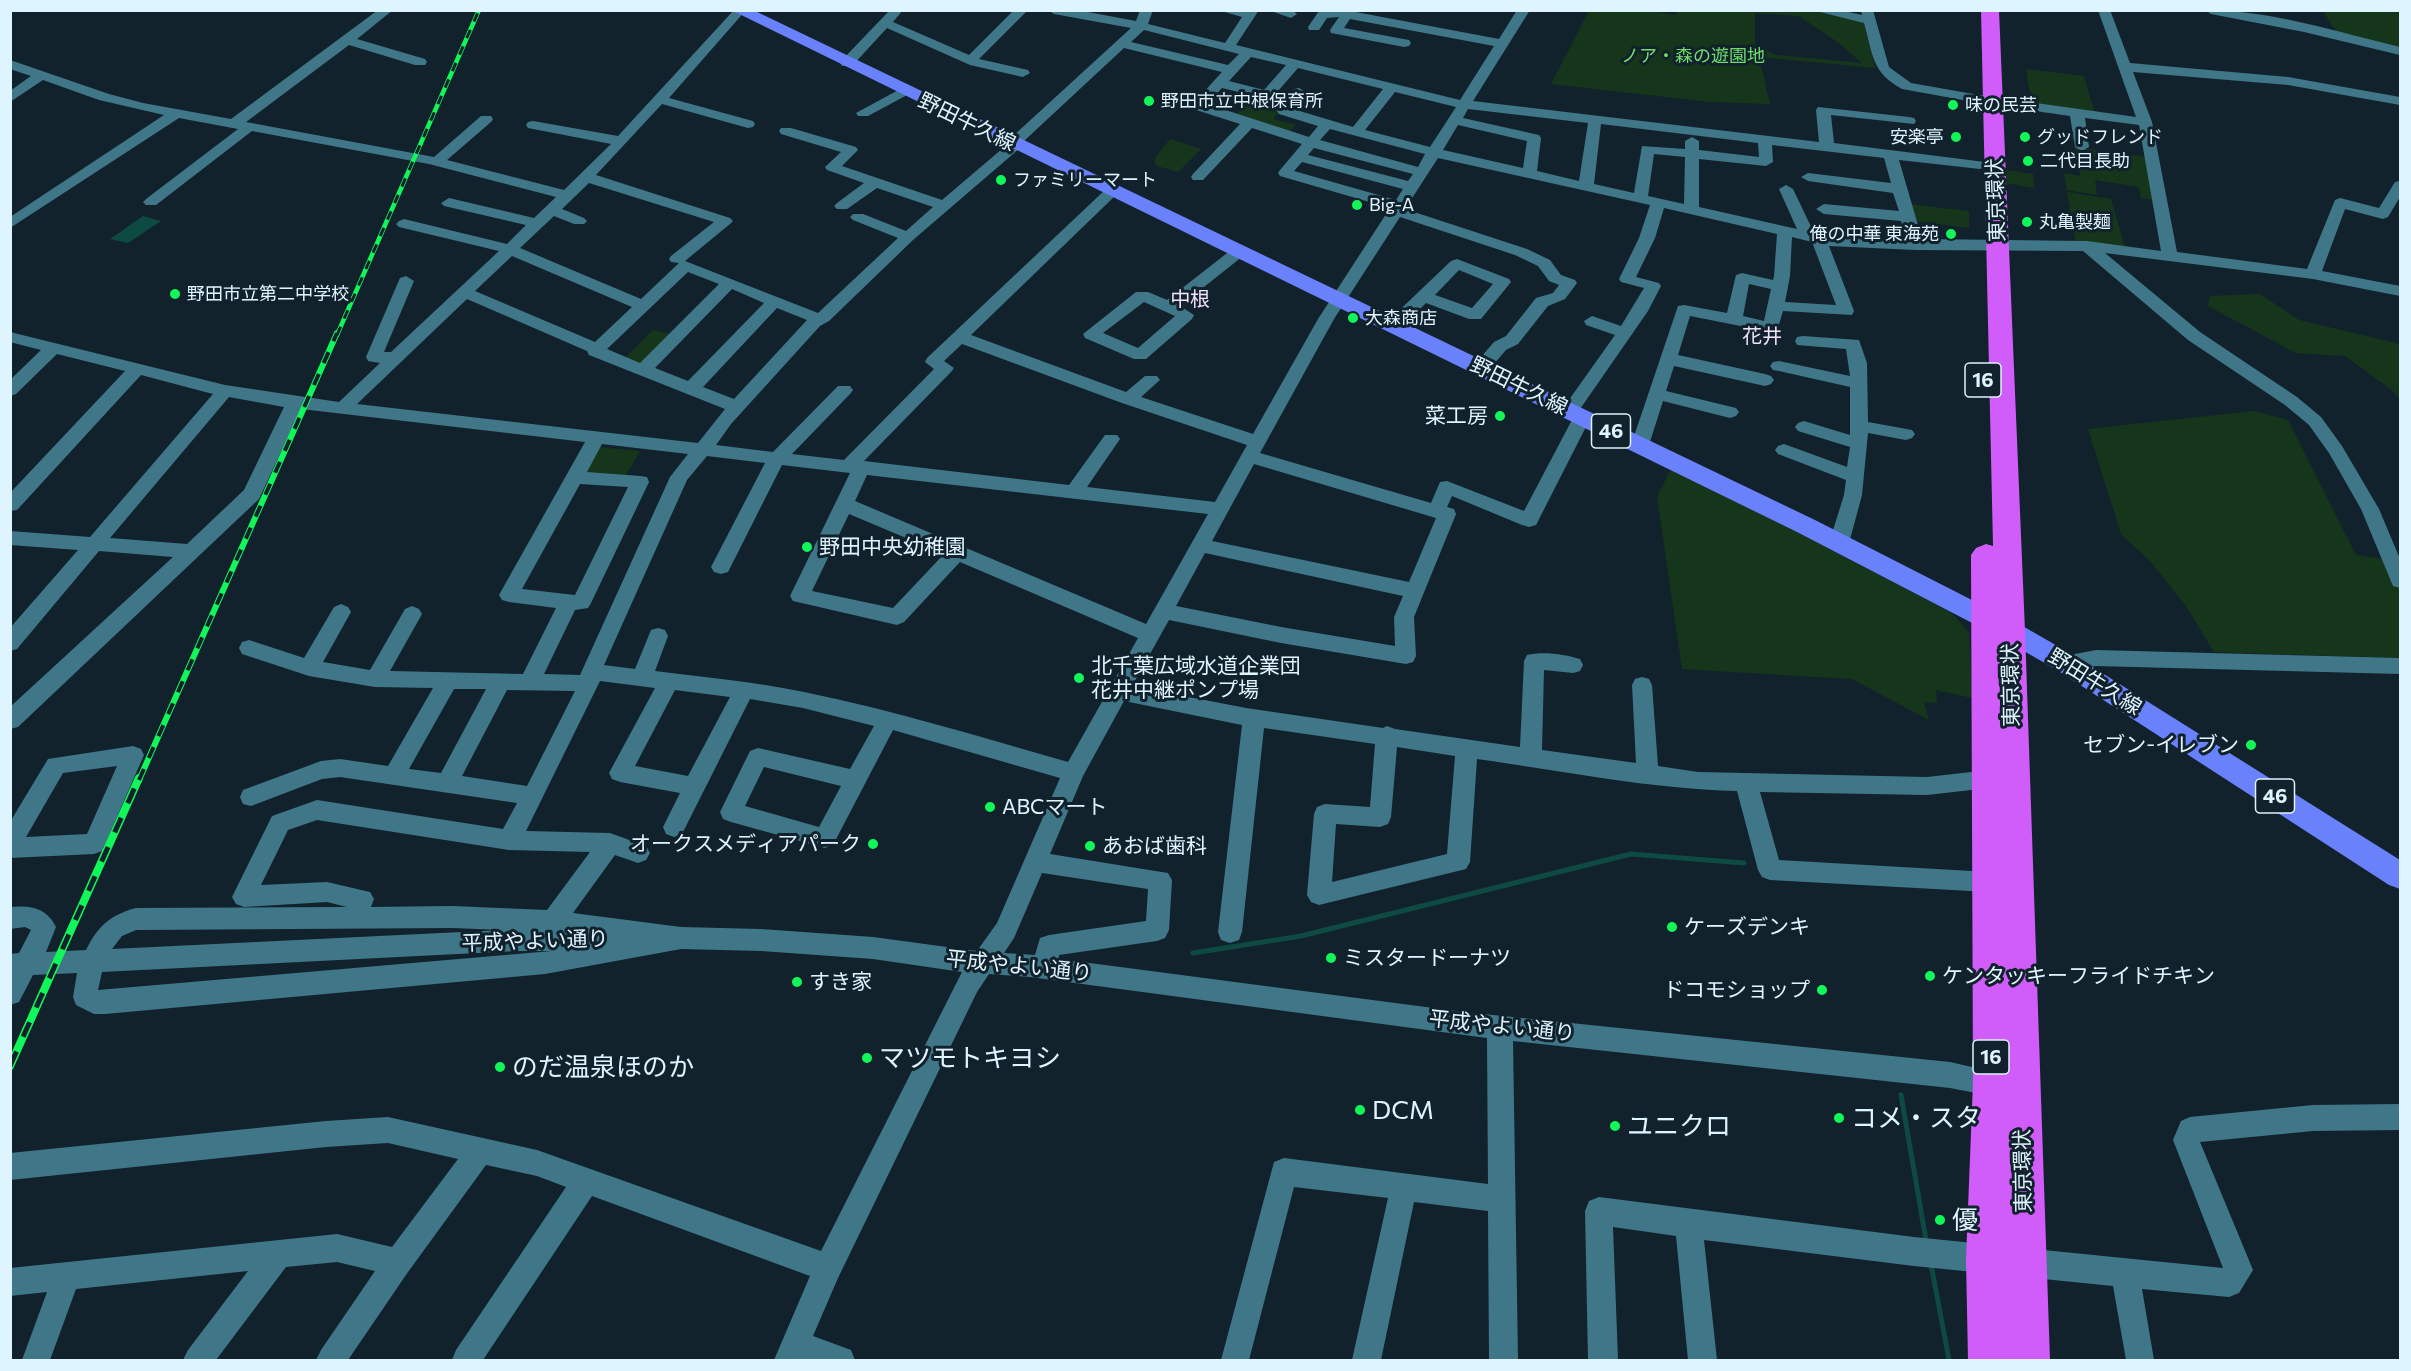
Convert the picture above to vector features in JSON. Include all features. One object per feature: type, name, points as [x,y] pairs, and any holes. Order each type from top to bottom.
[{"type":"highway","name":"東京環状","points":[[1978,10],[1985,100],[1989,245],[2007,1087],[2006,1261],[1990,1360]]},
{"type":"highway","name":"東京環状","points":[[1989,245],[1980,165],[1990,10]]},
{"type":"highway","name":"東京環状","points":[[1998,625],[1989,780],[1989,882],[2007,1087]]},
{"type":"highway","name":"東京環状","points":[[2006,1261],[2028,1360]]},
{"type":"main road","name":"野田牛久線","points":[[739,11],[1237,253],[1640,445],[1839,543],[1998,625],[2066,663],[2400,876]]},
{"type":"street","points":[[234,124],[387,10]]},
{"type":"street","points":[[847,63],[897,10]]},
{"type":"street","points":[[971,60],[1022,10]]},
{"type":"street","points":[[1054,10],[1141,26],[1229,46],[1463,104],[1980,165]]},
{"type":"street","points":[[509,840],[533,796],[590,677],[680,477],[738,406],[819,319],[908,237],[1015,145],[1018,139],[1141,26],[1147,10]]},
{"type":"street","points":[[1224,10],[1252,13],[1229,46]]},
{"type":"street","points":[[1274,10],[1291,14]]},
{"type":"street","points":[[841,1360],[792,1352],[828,1268],[968,984],[1006,930],[1073,773],[1252,449],[1338,301],[1524,10]]},
{"type":"street","points":[[1818,10],[1868,15],[1883,68],[1896,80],[1917,89],[2145,122]]},
{"type":"street","points":[[2104,10],[2145,122],[2170,255]]},
{"type":"street","points":[[2211,10],[2304,28],[2400,51]]},
{"type":"street","points":[[343,408],[586,177],[739,11]]},
{"type":"street","points":[[1314,27],[1323,14],[1341,13],[1416,23],[1502,44]]},
{"type":"street","points":[[1341,13],[1336,30],[1404,43]]},
{"type":"street","points":[[885,23],[971,60],[1023,73]]},
{"type":"street","points":[[1396,56],[1416,23]]},
{"type":"street","points":[[347,40],[420,62]]},
{"type":"street","points":[[1122,44],[1231,70]]},
{"type":"street","points":[[1249,51],[1198,106],[1421,172]]},
{"type":"street","points":[[1220,83],[1267,95],[1296,62]]},
{"type":"street","points":[[10,64],[104,97],[175,114],[436,162],[565,195]]},
{"type":"street","points":[[2126,67],[2288,81],[2400,101]]},
{"type":"street","points":[[10,98],[41,75]]},
{"type":"street","points":[[1357,131],[1392,87]]},
{"type":"street","points":[[863,113],[904,91]]},
{"type":"street","points":[[1299,92],[1284,111],[1327,124],[1529,174],[1838,243],[2087,246],[2313,274],[2400,291]]},
{"type":"street","points":[[658,99],[748,124]]},
{"type":"street","points":[[1827,148],[1823,110],[1909,121]]},
{"type":"street","points":[[1199,122],[1213,111]]},
{"type":"street","points":[[2077,113],[2082,147]]},
{"type":"street","points":[[10,224],[175,114]]},
{"type":"street","points":[[1860,114],[1865,152]]},
{"type":"street","points":[[436,162],[486,119]]},
{"type":"street","points":[[1453,120],[1534,138],[1529,174]]},
{"type":"street","points":[[1586,187],[1595,120]]},
{"type":"street","points":[[1198,177],[1250,122]]},
{"type":"street","points":[[1327,124],[1285,173],[1521,252],[1544,263],[1555,279],[1569,283],[1559,296],[1542,302],[1512,340],[1500,345],[1481,368]]},
{"type":"street","points":[[533,125],[621,141]]},
{"type":"street","points":[[152,202],[249,127]]},
{"type":"street","points":[[786,131],[851,150],[832,167],[945,206]]},
{"type":"street","points":[[1691,131],[1691,210]]},
{"type":"street","points":[[1640,200],[1647,149],[1766,162],[1765,140]]},
{"type":"street","points":[[1890,155],[1916,245]]},
{"type":"street","points":[[1299,158],[1412,187]]},
{"type":"street","points":[[1215,159],[1234,164]]},
{"type":"street","points":[[586,177],[725,221],[677,259]]},
{"type":"street","points":[[1808,177],[1899,189]]},
{"type":"street","points":[[842,206],[874,182]]},
{"type":"street","points":[[2313,274],[2340,203],[2383,214],[2400,185]]},
{"type":"street","points":[[1776,306],[1846,311],[1812,237],[1786,189]]},
{"type":"street","points":[[957,553],[897,616],[800,596],[844,504],[855,467],[945,368],[933,362],[1111,192]]},
{"type":"street","points":[[449,203],[537,223]]},
{"type":"street","points":[[1436,511],[1447,487],[1529,520],[1576,414],[1653,286],[1627,279],[1647,238],[1658,203]]},
{"type":"street","points":[[1824,209],[1909,217]]},
{"type":"street","points":[[552,210],[579,221]]},
{"type":"street","points":[[858,217],[908,237]]},
{"type":"street","points":[[404,224],[509,249],[643,306]]},
{"type":"street","points":[[1640,445],[1684,310],[1771,327],[1780,286],[1785,231]]},
{"type":"street","points":[[2087,246],[2194,336],[2291,401],[2315,421],[2336,450],[2370,509],[2400,581]]},
{"type":"street","points":[[1169,307],[1237,253]]},
{"type":"street","points":[[1393,326],[1423,296],[1457,264],[1509,284],[1475,315],[1423,296]]},
{"type":"street","points":[[738,406],[594,351],[686,265],[819,319]]},
{"type":"street","points":[[1734,320],[1742,278],[1780,286]]},
{"type":"street","points":[[394,358],[374,357],[406,281]]},
{"type":"street","points":[[643,370],[730,282]]},
{"type":"street","points":[[463,292],[597,349]]},
{"type":"street","points":[[1142,294],[1169,307],[1186,315],[1140,355],[1091,334],[1142,294]]},
{"type":"street","points":[[691,389],[775,301]]},
{"type":"street","points":[[1592,321],[1625,333]]},
{"type":"street","points":[[10,337],[225,390],[295,403],[1219,509]]},
{"type":"street","points":[[959,337],[1128,399],[1252,449],[1447,514],[1404,616],[1406,656],[1281,635],[1163,611]]},
{"type":"street","points":[[1803,341],[1853,344],[1858,363],[1859,435],[1856,477],[1839,543]]},
{"type":"street","points":[[10,390],[53,348]]},
{"type":"street","points":[[1669,359],[1765,380]]},
{"type":"street","points":[[1779,366],[1859,383]]},
{"type":"street","points":[[10,505],[138,368]]},
{"type":"street","points":[[1128,399],[1151,380]]},
{"type":"street","points":[[10,643],[225,390]]},
{"type":"street","points":[[721,567],[777,458],[844,390]]},
{"type":"street","points":[[1657,394],[1730,412]]},
{"type":"street","points":[[10,721],[252,494],[295,403]]},
{"type":"street","points":[[1804,427],[1859,435],[1906,434]]},
{"type":"street","points":[[575,477],[640,482],[581,603],[509,596],[597,437]]},
{"type":"street","points":[[1074,492],[1111,440]]},
{"type":"street","points":[[1784,450],[1856,477]]},
{"type":"street","points":[[844,504],[1149,634]]},
{"type":"street","points":[[10,537],[191,551]]},
{"type":"street","points":[[1199,545],[1415,591]]},
{"type":"street","points":[[530,681],[569,602]]},
{"type":"street","points":[[309,668],[341,612]]},
{"type":"street","points":[[375,679],[412,614]]},
{"type":"street","points":[[642,678],[658,636]]},
{"type":"street","points":[[249,648],[309,668],[375,679],[530,681],[590,677],[642,678],[744,690],[803,700],[887,721],[1015,754],[1073,773]]},
{"type":"street","points":[[2066,663],[2096,658],[2400,666]]},
{"type":"street","points":[[1531,757],[1534,661],[1574,665]]},
{"type":"street","points":[[394,776],[449,680]]},
{"type":"street","points":[[447,783],[502,680]]},
{"type":"street","points":[[669,681],[620,772],[694,786]]},
{"type":"street","points":[[1642,685],[1648,775]]},
{"type":"street","points":[[674,827],[744,690]]},
{"type":"street","points":[[1117,692],[1254,718],[1387,735],[1698,781],[1927,786],[1989,780]]},
{"type":"street","points":[[1230,932],[1254,718]]},
{"type":"street","points":[[856,780],[758,757],[731,812],[825,838],[856,780],[887,721]]},
{"type":"street","points":[[1387,735],[1380,818],[1325,814],[1319,895],[1458,861],[1467,748]]},
{"type":"street","points":[[133,756],[94,844],[10,846],[56,765],[133,756]]},
{"type":"street","points":[[251,797],[321,770],[340,768],[533,796]]},
{"type":"street","points":[[1746,782],[1770,870],[1989,882]]},
{"type":"street","points":[[355,917],[362,899],[327,892],[244,897],[280,823],[317,810],[509,840],[610,843],[638,853]]},
{"type":"street","points":[[553,921],[610,843]]},
{"type":"street","points":[[1034,862],[1160,880],[1158,930],[1049,946],[1045,968]]},
{"type":"street","points":[[10,918],[28,916],[39,920],[44,927],[40,939],[10,994]]},
{"type":"street","points":[[452,917],[553,921],[681,938],[545,963],[105,1002],[94,1002],[85,997],[84,987],[105,938],[122,922],[136,919],[452,917]]},
{"type":"street","name":"平成やよい通り","points":[[10,965],[517,940],[681,938],[821,944],[1045,968],[1500,1027],[1781,1056],[2007,1087]]},
{"type":"street","points":[[1500,1027],[1504,1360]]},
{"type":"street","points":[[1603,1360],[1599,1211],[1689,1225],[2125,1274],[2229,1283],[2239,1270],[2186,1140],[2190,1130],[2313,1118],[2400,1117]]},
{"type":"street","points":[[10,1167],[326,1134],[388,1131],[537,1163],[828,1268]]},
{"type":"street","points":[[331,1360],[398,1262],[480,1151]]},
{"type":"street","points":[[1234,1360],[1284,1172],[1502,1199]]},
{"type":"street","points":[[466,1360],[585,1182]]},
{"type":"street","points":[[1366,1360],[1404,1187]]},
{"type":"street","points":[[1689,1225],[1702,1360]]},
{"type":"street","points":[[10,1282],[337,1248],[398,1262]]},
{"type":"street","points":[[198,1360],[278,1255]]},
{"type":"street","points":[[2125,1274],[2140,1360]]},
{"type":"street","points":[[36,1360],[67,1276]]},
{"type":"green space","name":"ノア・森の遊園地","points":[[1772,9],[1842,16],[1864,23],[1875,68],[1759,57],[1770,104],[1710,102],[1551,84],[1589,11],[1651,11],[1676,15],[1678,10]],"holes":[[[1755,13],[1799,16],[1839,43],[1862,63],[1776,55],[1755,44]]]},
{"type":"green space","points":[[2323,11],[2399,11],[2400,49],[2339,36]]},
{"type":"green space","points":[[2026,69],[2084,76],[2095,114],[2032,105]]},
{"type":"green space","points":[[1255,94],[1288,103],[1273,119],[1296,125],[1289,132],[1236,115]]},
{"type":"green space","points":[[1170,139],[1201,149],[1178,172],[1157,166],[1154,162]]},
{"type":"green space","points":[[2075,147],[2147,157],[2155,200],[2141,198],[2139,187],[2095,180],[2097,195],[2067,190],[2064,173],[2080,176]]},
{"type":"green space","points":[[2006,170],[2033,174],[2034,188],[2006,183]]},
{"type":"green space","points":[[2067,192],[2111,199],[2125,248],[2076,243]]},
{"type":"green space","points":[[1908,204],[1969,211],[1969,228],[1912,221]]},
{"type":"green space","points":[[2260,294],[2299,320],[2400,344],[2400,400],[2393,391],[2345,356],[2296,353],[2208,306],[2210,296]]},
{"type":"green space","points":[[653,330],[673,335],[639,365],[624,359]]},
{"type":"green space","points":[[2254,411],[2288,420],[2356,555],[2400,562],[2400,658],[2214,652],[2186,606],[2150,561],[2121,534],[2088,429]]},
{"type":"green space","points":[[598,447],[640,451],[625,477],[587,475],[585,471]]},
{"type":"green space","points":[[1672,467],[1952,613],[1969,633],[1972,698],[1936,690],[1937,703],[1924,702],[1929,720],[1852,679],[1682,669],[1657,497]]},
{"type":"shaded area","points":[[143,216],[161,221],[128,243],[110,239]]},
{"type":"waterway","points":[[1193,953],[1301,936],[1631,854],[1744,863]]},
{"type":"waterway","points":[[1901,1095],[1926,1240]]},
{"type":"waterway","points":[[1931,1264],[1949,1360]]},
{"type":"railway","points":[[337,335],[479,10]]},
{"type":"railway","points":[[139,780],[337,333]]},
{"type":"railway","points":[[10,1066],[139,778]]},
{"type":"place","name":"野田市立中根保育所","points":[[1149,101]]},
{"type":"place","name":"味の民芸","points":[[1953,105]]},
{"type":"place","name":"安楽亭","points":[[1956,137]]},
{"type":"place","name":"グッドフレンド","points":[[2025,137]]},
{"type":"place","name":"二代目長助","points":[[2028,161]]},
{"type":"place","name":"ファミリーマート","points":[[1001,180]]},
{"type":"place","name":"Big-A","points":[[1357,205]]},
{"type":"place","name":"丸亀製麺","points":[[2027,222]]},
{"type":"place","name":"俺の中華 東海苑","points":[[1951,234]]},
{"type":"place","name":"野田市立第二中学校","points":[[175,294]]},
{"type":"place","name":"大森商店","points":[[1353,318]]},
{"type":"place","name":"菜工房","points":[[1500,416]]},
{"type":"place","name":"野田中央幼稚園","points":[[807,547]]},
{"type":"place","name":"北千葉広域水道企業団 花井中継ポンプ場","points":[[1079,678]]},
{"type":"place","name":"セブン-イレブン","points":[[2251,745]]},
{"type":"place","name":"ABCマート","points":[[990,807]]},
{"type":"place","name":"オークスメディアパーク","points":[[873,844]]},
{"type":"place","name":"あおば歯科","points":[[1090,846]]},
{"type":"place","name":"ケーズデンキ","points":[[1672,927]]},
{"type":"place","name":"ミスタードーナツ","points":[[1331,958]]},
{"type":"place","name":"ケンタッキーフライドチキン","points":[[1930,976]]},
{"type":"place","name":"すき家","points":[[797,982]]},
{"type":"place","name":"ドコモショップ","points":[[1822,990]]},
{"type":"place","name":"マツモトキヨシ","points":[[867,1058]]},
{"type":"place","name":"のだ温泉ほのか","points":[[500,1067]]},
{"type":"place","name":"DCM","points":[[1360,1110]]},
{"type":"place","name":"コメ・スタ","points":[[1839,1118]]},
{"type":"place","name":"ユニクロ","points":[[1615,1126]]},
{"type":"place","name":"優","points":[[1940,1220]]},
{"type":"district","name":"中根","points":[[1190,299]]},
{"type":"district","name":"花井","points":[[1762,336]]}]
